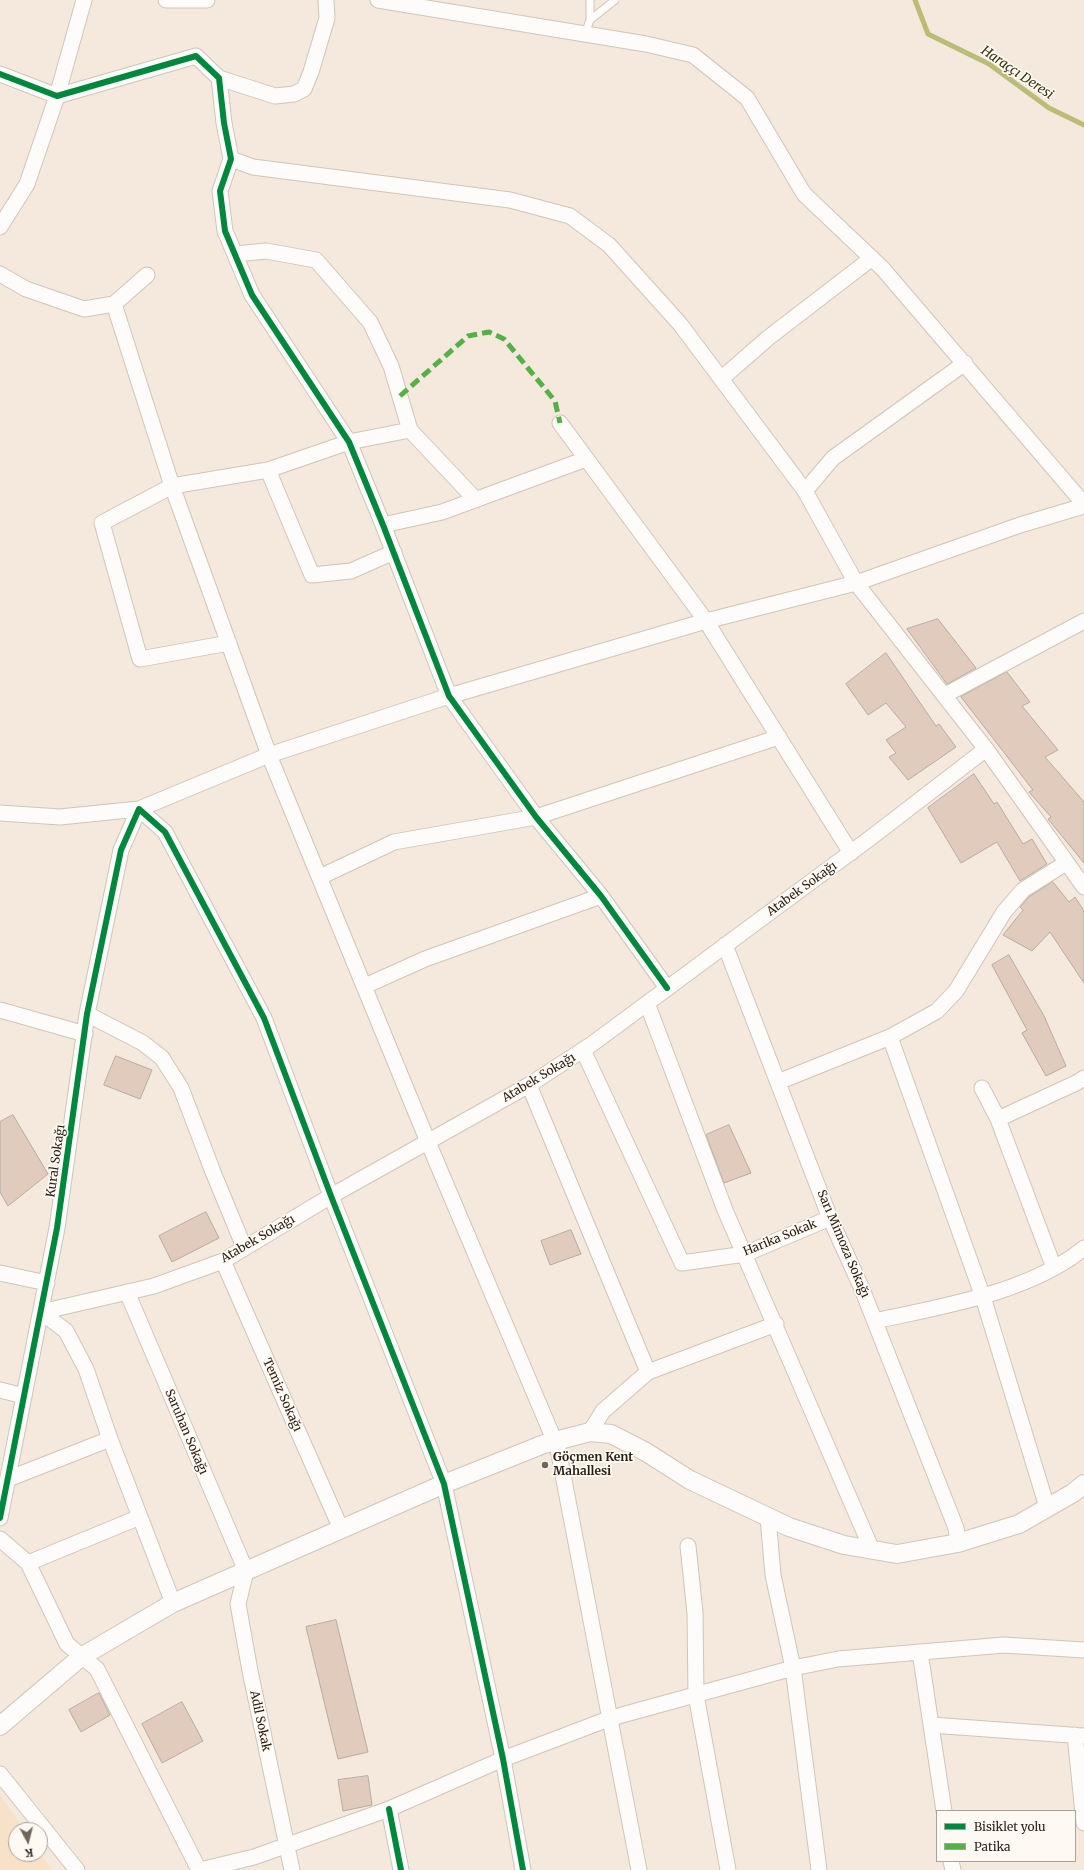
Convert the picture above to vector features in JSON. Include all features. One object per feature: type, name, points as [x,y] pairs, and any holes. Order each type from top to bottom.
[{"type":"street","points":[[0,227],[27,184],[57,96],[84,0]]},
{"type":"street","points":[[166,0],[207,0]]},
{"type":"street","points":[[0,74],[57,96],[196,56],[219,78],[275,96],[294,94],[304,89],[311,72],[327,18],[326,0]]},
{"type":"street","points":[[0,813],[60,817],[139,809],[269,755],[449,696],[706,620],[856,583],[1020,525],[1084,505],[965,363],[872,258],[804,194],[747,98],[693,55],[646,44],[415,3],[378,0]]},
{"type":"street","points":[[219,78],[224,123],[231,159],[220,191],[225,231],[252,295],[349,442],[384,525],[449,696],[536,816],[601,896],[667,988]]},
{"type":"street","points":[[231,159],[253,167],[510,200],[570,216],[609,245],[680,324],[805,491],[856,583],[986,749],[1084,887]]},
{"type":"street","points":[[235,254],[266,251],[316,260],[370,322],[392,366],[410,430],[476,500]]},
{"type":"street","points":[[721,379],[768,338],[872,258]]},
{"type":"street","points":[[0,274],[26,290],[84,309],[114,304],[147,275]]},
{"type":"street","points":[[114,304],[172,486],[269,755],[428,1142],[558,1449],[611,1718],[639,1870]]},
{"type":"street","points":[[805,491],[833,458],[965,363]]},
{"type":"street","points":[[560,423],[706,620],[851,853]]},
{"type":"street","points":[[228,642],[140,659],[102,523],[172,486],[268,470],[349,442],[410,430]]},
{"type":"street","points":[[384,525],[442,512],[586,459]]},
{"type":"street","points":[[268,470],[312,575],[351,571],[394,552]]},
{"type":"street","points":[[945,695],[1084,621]]},
{"type":"street","points":[[320,877],[394,842],[536,816],[779,737]]},
{"type":"street","name":"Atabek Sokağı","points":[[41,1312],[154,1286],[223,1261],[331,1196],[529,1085],[583,1050],[647,1003],[851,853],[986,749]]},
{"type":"street","points":[[139,809],[165,832],[264,1018],[331,1196],[444,1484],[503,1759],[523,1870]]},
{"type":"street","name":"Kural Sokağı","points":[[0,1518],[47,1283],[67,1169],[87,1014],[121,850],[139,809]]},
{"type":"street","points":[[778,1082],[890,1037],[937,1011],[956,991],[1004,912],[1023,890],[1066,862]]},
{"type":"street","points":[[365,986],[425,959],[601,896]]},
{"type":"street","name":"Sarı Mimoza Sokağı","points":[[725,945],[830,1218],[875,1321],[956,1528],[958,1543]]},
{"type":"street","points":[[647,1003],[725,1210],[776,1324],[872,1550]]},
{"type":"street","points":[[0,1010],[85,1034]]},
{"type":"street","points":[[87,1014],[143,1043],[162,1058],[181,1088],[244,1247]]},
{"type":"street","points":[[890,1037],[984,1297],[1047,1507]]},
{"type":"street","name":"Harika Sokak","points":[[583,1050],[682,1263],[745,1254],[830,1218]]},
{"type":"street","points":[[998,1119],[1084,1078]]},
{"type":"street","points":[[529,1085],[648,1372]]},
{"type":"street","points":[[982,1088],[998,1119],[1054,1268]]},
{"type":"street","points":[[875,1321],[984,1297],[1067,1262],[1084,1248]]},
{"type":"street","name":"Temiz Sokağı","points":[[223,1261],[341,1529]]},
{"type":"street","points":[[0,1273],[47,1283]]},
{"type":"street","name":"Saruhan Sokağı","points":[[127,1292],[246,1571]]},
{"type":"street","points":[[41,1312],[66,1331],[86,1369],[110,1439],[173,1603]]},
{"type":"street","points":[[590,1432],[603,1411],[648,1372],[776,1324]]},
{"type":"street","points":[[0,1390],[24,1396]]},
{"type":"street","points":[[0,1726],[81,1656],[173,1603],[444,1484],[554,1441],[590,1432],[611,1434],[646,1452],[690,1480],[789,1527],[844,1544],[897,1554],[958,1543],[1019,1524],[1084,1484]]},
{"type":"street","points":[[8,1479],[110,1439]]},
{"type":"street","points":[[28,1564],[140,1517]]},
{"type":"street","points":[[768,1517],[773,1575],[793,1668],[819,1870]]},
{"type":"street","points":[[0,1539],[28,1564],[67,1644],[97,1669],[200,1870],[254,1857],[389,1809],[503,1759],[611,1718],[793,1668],[838,1659],[1004,1645],[1084,1650]]},
{"type":"street","points":[[688,1546],[695,1613],[696,1695],[728,1870]]},
{"type":"street","name":"Adil Sokak","points":[[246,1571],[238,1604],[250,1671],[292,1870]]},
{"type":"street","points":[[920,1652],[944,1810]]},
{"type":"street","points":[[931,1725],[1079,1736],[1084,1824]]},
{"type":"street","points":[[0,1774],[77,1870]]},
{"type":"street","points":[[389,1809],[401,1870]]},
{"type":"lane","points":[[585,34],[590,20],[590,0]]},
{"type":"lane","points":[[590,20],[615,0]]},
{"type":"shaded area","points":[[0,1795],[19,1822],[8,1822],[8,1862],[46,1862],[52,1870],[0,1870]]},
{"type":"building","points":[[938,619],[976,668],[947,684],[907,629]]},
{"type":"building","points":[[886,653],[936,726],[939,724],[956,747],[908,780],[889,757],[896,753],[886,740],[906,727],[886,703],[868,715],[846,684]]},
{"type":"building","points":[[1007,672],[1030,702],[1022,706],[1058,750],[1045,757],[1084,802],[1084,863],[1048,819],[1051,817],[1029,792],[1033,790],[961,697]]},
{"type":"building","points":[[974,774],[994,804],[997,802],[1023,844],[1032,839],[1047,864],[1020,881],[997,842],[961,863],[928,808]]},
{"type":"building","points":[[1053,882],[1069,902],[1075,897],[1084,911],[1084,983],[1050,932],[1032,951],[1003,935],[1023,910],[1020,907],[1029,897]]},
{"type":"building","points":[[1009,955],[1044,1016],[1066,1066],[1046,1076],[1022,1033],[1027,1030],[992,965]]},
{"type":"building","points":[[116,1056],[152,1070],[140,1099],[104,1085]]},
{"type":"building","points":[[13,1115],[48,1174],[8,1206],[0,1192],[0,1122]]},
{"type":"building","points":[[729,1125],[751,1173],[724,1183],[706,1135]]},
{"type":"building","points":[[206,1212],[219,1238],[172,1262],[159,1236]]},
{"type":"building","points":[[571,1230],[581,1254],[550,1265],[541,1241]]},
{"type":"building","points":[[336,1620],[368,1752],[338,1759],[306,1627]]},
{"type":"building","points":[[99,1693],[110,1715],[81,1732],[69,1710]]},
{"type":"building","points":[[182,1702],[203,1741],[162,1763],[142,1724]]},
{"type":"building","points":[[368,1776],[372,1805],[343,1811],[338,1780]]},
{"type":"waterway","name":"Haraççı Deresi","points":[[915,0],[928,34],[989,64],[1049,108],[1084,125]]},
{"type":"marked path","points":[[400,396],[468,336],[489,332],[504,339],[555,401],[560,423]]},
{"type":"cycle path","points":[[0,74],[57,96],[196,56],[219,78],[224,123],[231,159],[220,191],[225,231],[252,295],[349,442],[383,525],[449,696],[536,817],[601,896],[667,988]]},
{"type":"cycle path","points":[[0,1518],[57,1228],[87,1014],[121,850],[139,809],[165,832],[264,1018],[331,1196],[444,1484],[503,1759],[523,1870]]},
{"type":"cycle path","points":[[389,1809],[401,1870]]},
{"type":"place","name":"Göçmen Kent Mahallesi","points":[[545,1465]]}]
